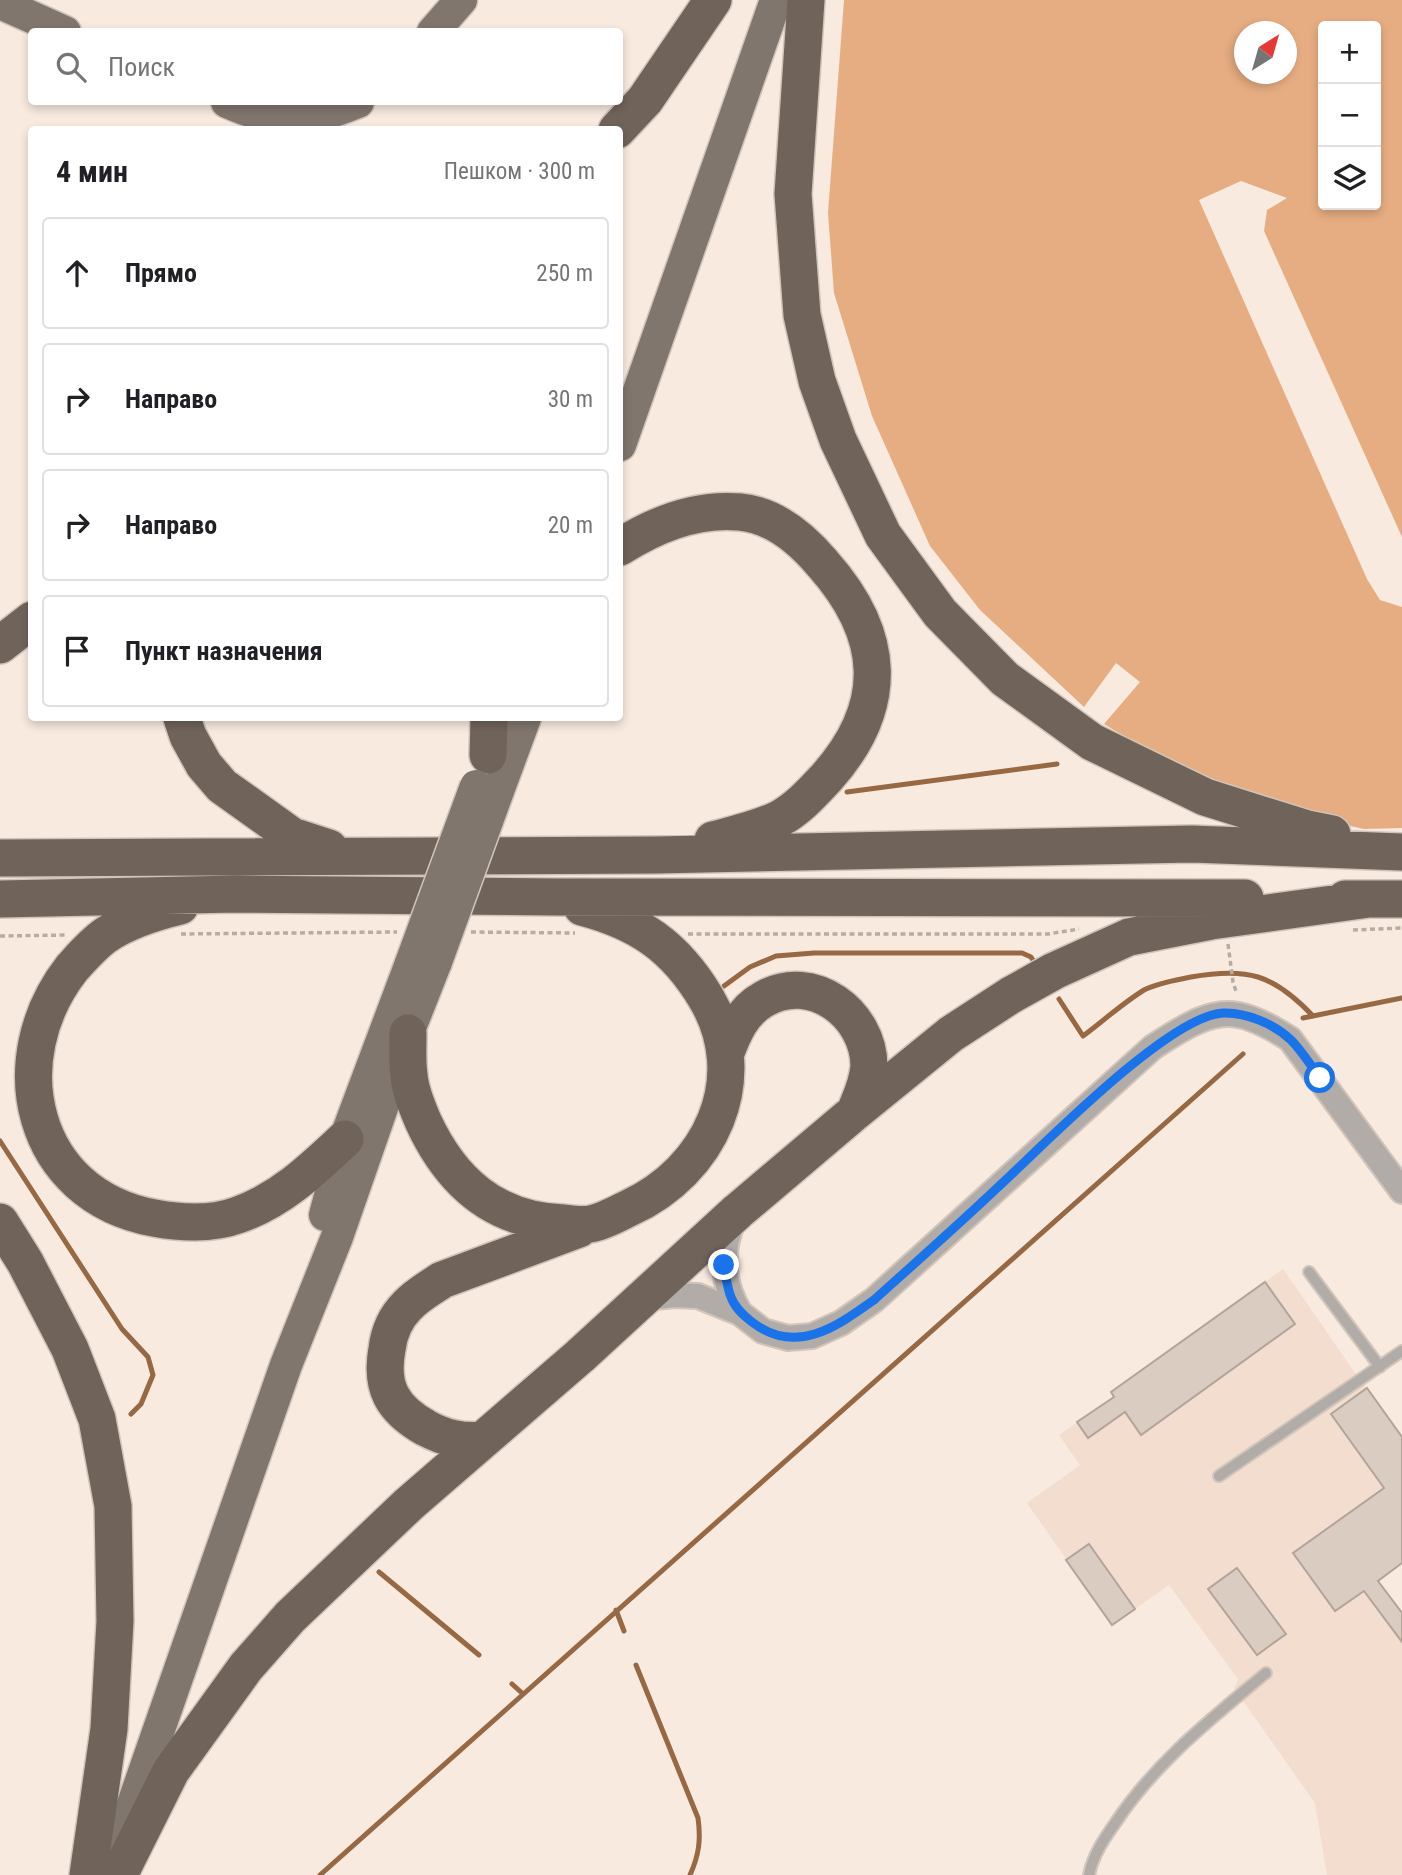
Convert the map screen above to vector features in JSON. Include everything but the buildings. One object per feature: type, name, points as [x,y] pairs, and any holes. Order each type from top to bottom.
[{"type":"highway","points":[[621,126],[645,100],[713,0]]},
{"type":"highway","points":[[806,0],[793,194],[802,315],[817,381],[838,439],[883,535],[940,612],[1005,679],[1092,742],[1205,797],[1307,829],[1402,850]]},
{"type":"highway","points":[[623,545],[643,532],[682,517],[715,511],[742,512],[767,519],[789,531],[811,550],[850,599],[869,645],[873,668],[872,696],[864,722],[838,764],[806,799],[782,817],[762,827],[656,855]]},
{"type":"highway","points":[[0,645],[28,623]]},
{"type":"highway","points":[[183,721],[204,765],[222,786],[292,836],[349,855]]},
{"type":"highway","points":[[487,777],[489,721]]},
{"type":"highway","points":[[0,858],[656,855],[1192,844],[1402,850]]},
{"type":"highway","points":[[236,894],[176,907],[141,918],[118,929],[106,935],[86,952],[62,979],[44,1006],[34,1030],[29,1060],[29,1086],[45,1142],[58,1164],[97,1198],[145,1217],[181,1223],[236,1216],[264,1204],[300,1182],[345,1139]]},
{"type":"highway","points":[[0,898],[236,894],[1385,899]]},
{"type":"highway","points":[[482,1440],[464,1442],[441,1436],[414,1421],[391,1395],[385,1383],[383,1368],[388,1339],[398,1317],[426,1290],[442,1280],[631,1208],[662,1191],[685,1170],[704,1144],[723,1102],[726,1079],[720,1026],[698,985],[651,934],[631,923],[547,897]]},
{"type":"highway","points":[[119,1875],[171,1771],[246,1667],[290,1617],[409,1504],[645,1298],[738,1211],[951,1034],[1010,995],[1129,937],[1211,921],[1385,899]]},
{"type":"highway","points":[[725,1055],[735,1029],[749,1011],[764,999],[783,991],[802,990],[822,995],[839,1004],[856,1022],[866,1045],[869,1065],[866,1086],[855,1112]]},
{"type":"highway","points":[[408,1033],[409,1076],[416,1105],[444,1159],[467,1186],[488,1202],[512,1214],[543,1222],[590,1224]]},
{"type":"highway","points":[[0,1222],[25,1262],[70,1349],[97,1419],[113,1506],[115,1621],[109,1729],[88,1875]]},
{"type":"main road","points":[[436,28],[461,0]]},
{"type":"main road","points":[[623,435],[776,0]]},
{"type":"main road","points":[[0,3],[56,28]]},
{"type":"main road","points":[[234,105],[285,120],[325,115],[350,105]]},
{"type":"main road","points":[[623,426],[633,403]]},
{"type":"main road","points":[[286,1365],[345,1139],[423,963],[487,777],[501,721]]},
{"type":"main road","points":[[487,777],[523,721]]},
{"type":"main road","points":[[109,1875],[286,1365],[337,1237],[408,1033],[423,963]]},
{"type":"street","points":[[738,1211],[729,1231],[724,1265],[730,1297],[740,1312],[763,1331],[789,1338],[811,1336],[841,1323],[874,1300],[1153,1047],[1192,1022],[1220,1013],[1244,1014],[1290,1039],[1402,1191]]},
{"type":"street","points":[[645,1298],[698,1296],[740,1312]]},
{"type":"lane","points":[[1310,1272],[1380,1367]]},
{"type":"lane","points":[[1219,1476],[1402,1351]]},
{"type":"lane","points":[[1089,1875],[1102,1842],[1140,1787],[1207,1721],[1266,1673]]},
{"type":"path","points":[[1227,938],[1233,982]]},
{"type":"shaded area","points":[[844,0],[1402,0],[1402,537],[1264,231],[1267,210],[1287,198],[1241,181],[1199,200],[1367,579],[1380,600],[1402,607],[1402,828],[1364,829],[1283,811],[1202,783],[1104,724],[1140,682],[1116,663],[1084,707],[980,610],[930,546],[872,416],[834,293],[828,213]]},
{"type":"shaded area","points":[[1283,1269],[1402,1437],[1402,1563],[1378,1581],[1402,1613],[1402,1875],[1327,1875],[1315,1803],[1234,1688],[1238,1679],[1169,1585],[1112,1625],[1027,1503],[1080,1465],[1059,1435],[1113,1397],[1111,1392]]},
{"type":"waterway","points":[[847,792],[1057,764]]},
{"type":"waterway","points":[[724,986],[750,967],[776,956],[814,953],[1022,953],[1031,957],[1036,965]]},
{"type":"waterway","points":[[1059,999],[1083,1036],[1149,988],[1211,974],[1244,974],[1272,983],[1299,1002],[1313,1016]]},
{"type":"waterway","points":[[1303,1018],[1402,998]]},
{"type":"waterway","points":[[320,1875],[1243,1054]]},
{"type":"waterway","points":[[0,1141],[122,1329],[148,1357],[153,1375],[141,1404],[131,1414]]},
{"type":"waterway","points":[[379,1572],[479,1655]]},
{"type":"waterway","points":[[616,1610],[624,1631]]},
{"type":"waterway","points":[[636,1665],[698,1818],[698,1847],[690,1875]]},
{"type":"waterway","points":[[512,1684],[522,1693]]},
{"type":"route","points":[[724,1265],[730,1297],[740,1312],[763,1331],[789,1338],[811,1336],[841,1323],[874,1300],[1153,1047],[1192,1022],[1220,1013],[1244,1014],[1290,1039],[1320,1078]]}]
